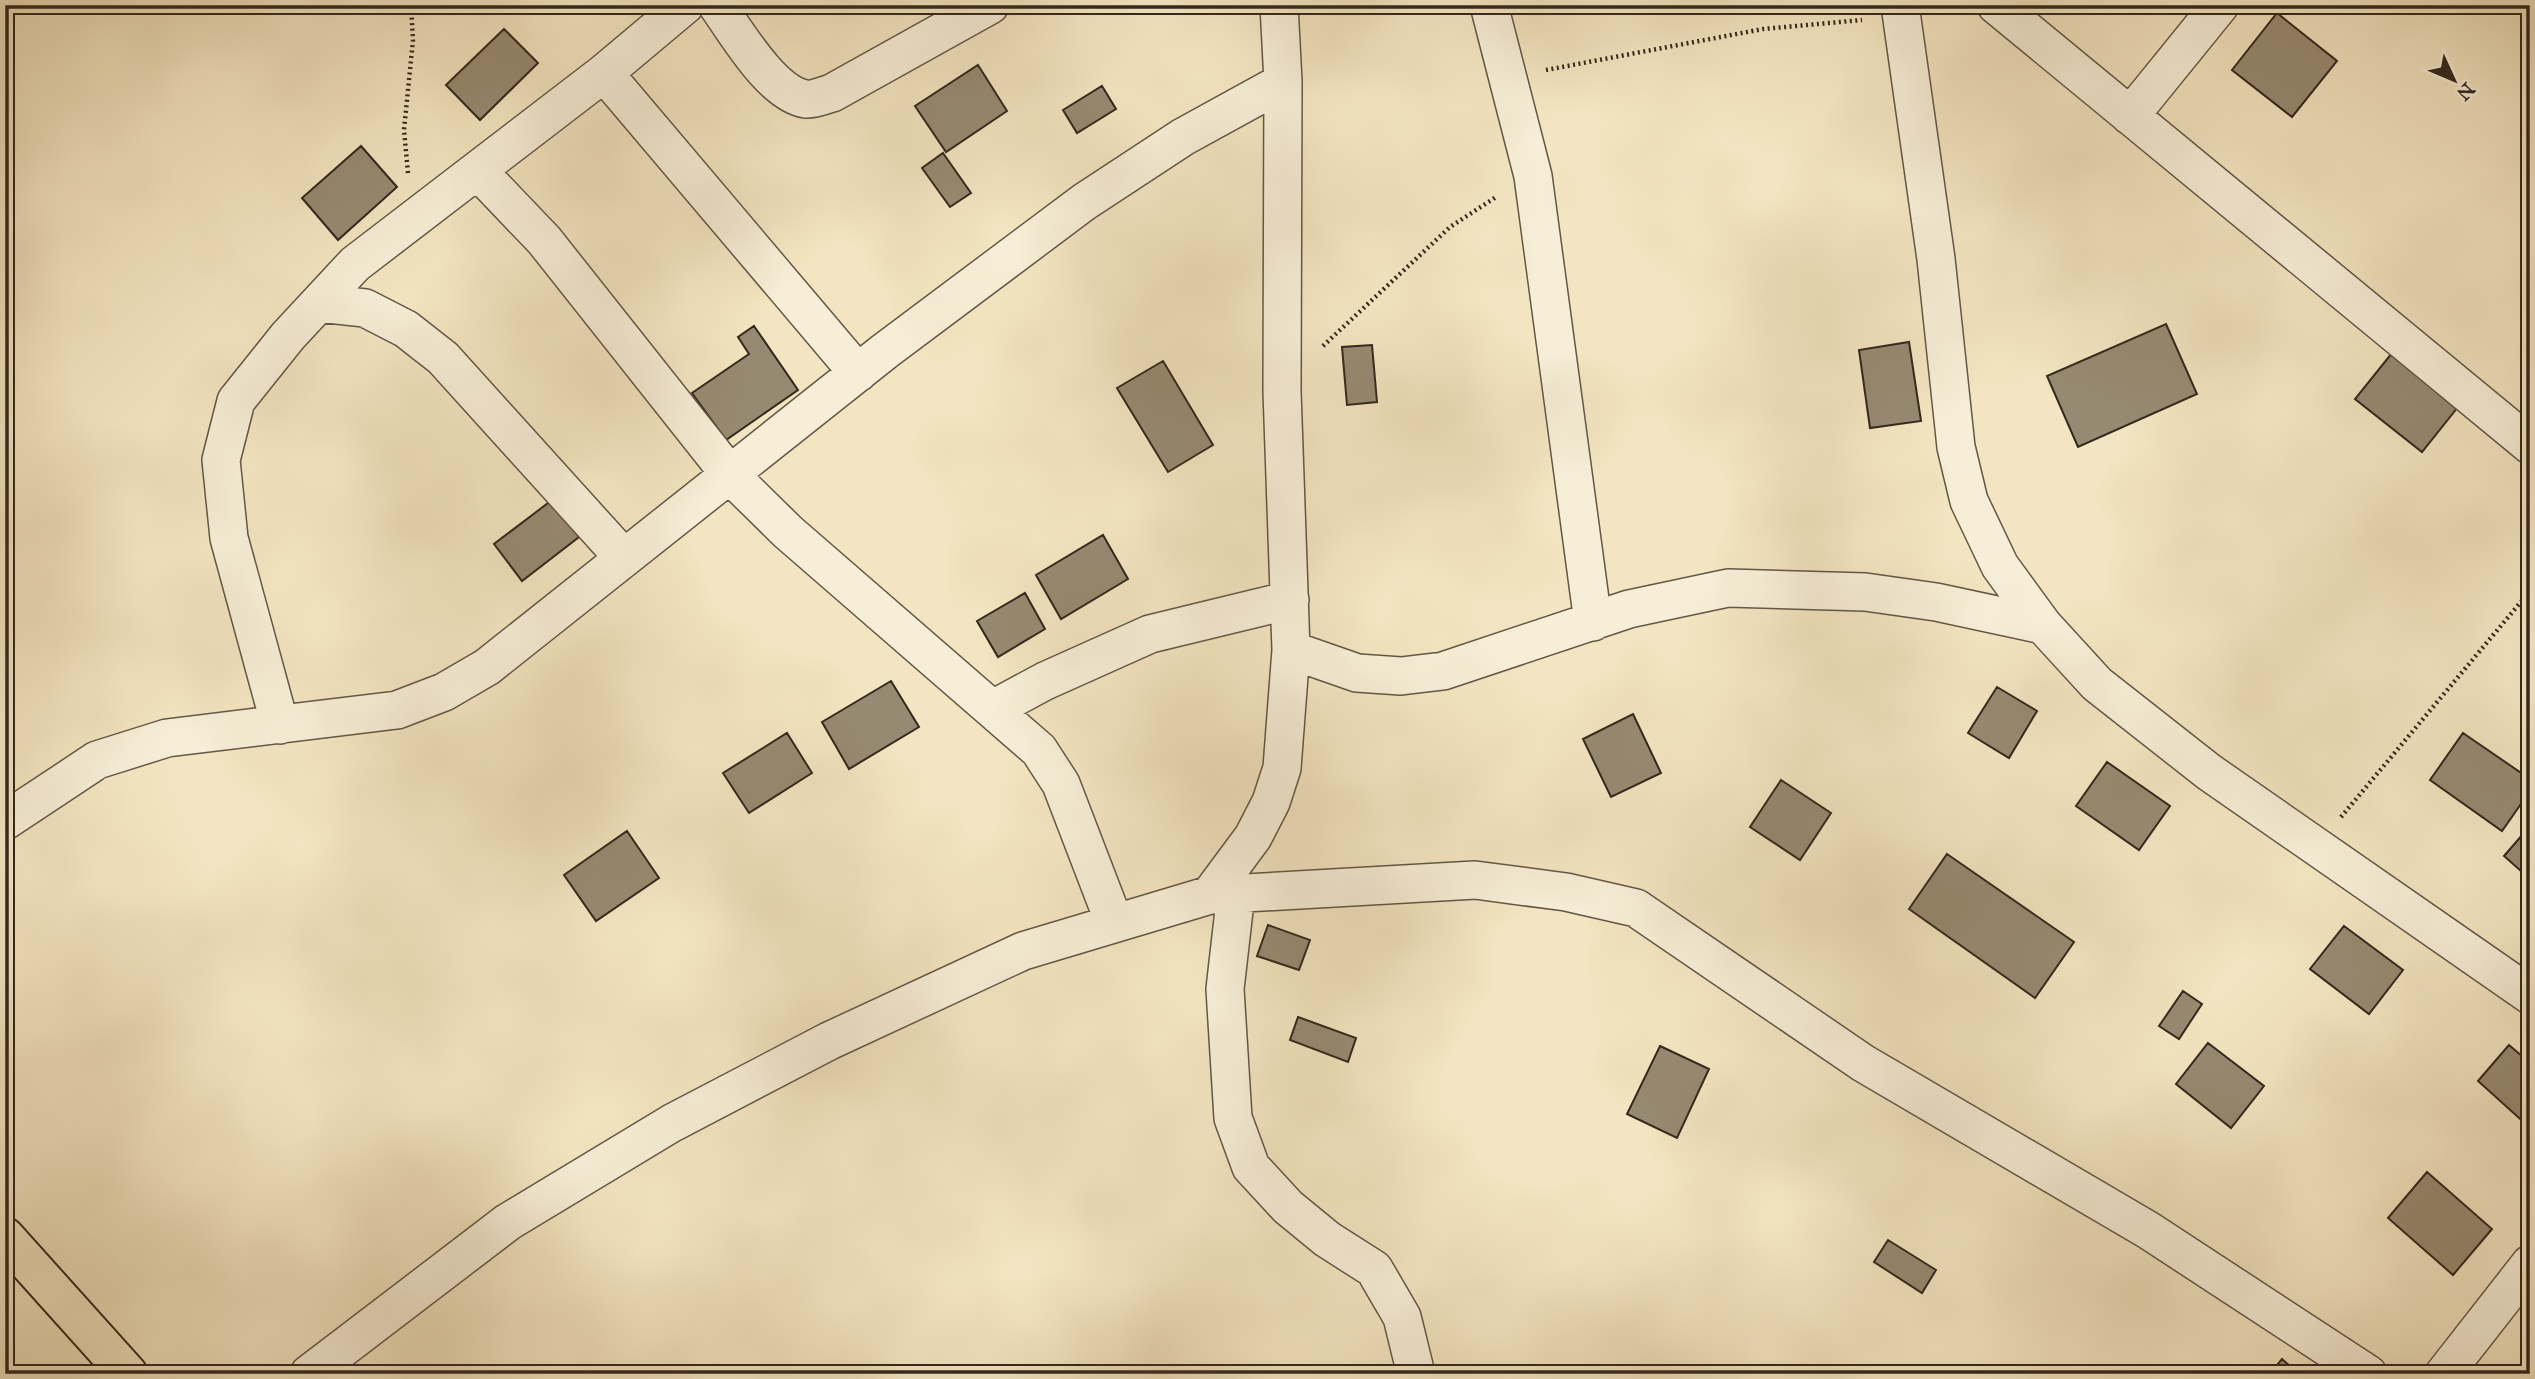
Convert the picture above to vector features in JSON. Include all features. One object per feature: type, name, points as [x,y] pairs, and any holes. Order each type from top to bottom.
[{"type":"highway","points":[[5,1237],[128,1374]]},
{"type":"street","points":[[280,725],[229,538],[221,460],[236,401],[355,264],[604,73],[685,5]]},
{"type":"street","points":[[717,5],[767,73],[788,91],[807,99],[832,93],[990,5]]},
{"type":"street","points":[[1279,5],[1283,82],[1282,391],[1291,650],[1282,768],[1271,802],[1223,894],[1225,989],[1233,1118],[1251,1167],[1288,1207],[1327,1239],[1374,1269],[1402,1317],[1416,1374]]},
{"type":"street","points":[[1489,5],[1534,176],[1593,622]]},
{"type":"street","points":[[1996,5],[2530,444]]},
{"type":"street","points":[[2130,116],[2220,5]]},
{"type":"street","points":[[1901,10],[1936,259],[1956,447],[1969,502],[2000,566],[2043,625],[2097,684],[2209,772],[2530,995]]},
{"type":"street","points":[[604,73],[858,373]]},
{"type":"street","points":[[5,821],[97,760],[167,738],[397,710],[444,692],[487,667],[858,373],[1084,202],[1183,136],[1283,82]]},
{"type":"street","points":[[478,171],[544,240],[731,476],[788,532],[1039,750],[1061,784],[1114,922]]},
{"type":"street","points":[[319,303],[365,308],[406,329],[443,358],[623,557]]},
{"type":"street","points":[[1291,650],[1357,673],[1401,676],[1443,671],[1629,610],[1728,588],[1815,588],[1936,602],[2043,625]]},
{"type":"street","points":[[993,709],[1055,675],[1150,634],[1290,600]]},
{"type":"street","points":[[309,1374],[508,1222],[672,1123],[828,1041],[1023,951],[1114,922],[1223,894],[1475,880],[1566,892],[1636,908],[1863,1063],[2148,1230],[2368,1374]]},
{"type":"street","points":[[2444,1374],[2530,1264]]},
{"type":"path","points":[[411,5],[413,40],[404,130],[413,219]]},
{"type":"path","points":[[1507,78],[1652,48],[1901,10]]},
{"type":"path","points":[[1282,391],[1314,355],[1450,227],[1477,207],[1534,176]]},
{"type":"path","points":[[2315,847],[2530,591]]},
{"type":"building","points":[[2277,13],[2337,61],[2292,117],[2232,70]]},
{"type":"building","points":[[504,29],[538,63],[480,120],[446,85]]},
{"type":"building","points":[[978,65],[1007,111],[946,152],[915,106]]},
{"type":"building","points":[[1102,86],[1116,109],[1077,133],[1063,110]]},
{"type":"building","points":[[361,146],[397,187],[338,240],[302,198]]},
{"type":"building","points":[[943,153],[971,193],[950,207],[922,168]]},
{"type":"building","points":[[2166,324],[2197,394],[2078,447],[2047,376]]},
{"type":"building","points":[[754,326],[798,390],[726,440],[692,393],[749,354],[738,337]]},
{"type":"building","points":[[1909,342],[1921,421],[1870,428],[1859,350]]},
{"type":"building","points":[[1372,345],[1377,402],[1347,405],[1342,347]]},
{"type":"building","points":[[2392,353],[2458,407],[2422,452],[2355,399]]},
{"type":"building","points":[[1163,361],[1213,445],[1168,472],[1117,388]]},
{"type":"building","points":[[552,500],[579,537],[522,581],[494,544]]},
{"type":"building","points":[[1103,535],[1128,579],[1061,619],[1036,575]]},
{"type":"building","points":[[1025,593],[1045,629],[998,657],[977,621]]},
{"type":"building","points":[[891,681],[919,727],[849,769],[822,722]]},
{"type":"building","points":[[1997,687],[2037,711],[2009,758],[1968,733]]},
{"type":"building","points":[[1633,714],[1661,773],[1611,797],[1583,739]]},
{"type":"building","points":[[787,733],[812,773],[749,813],[723,773]]},
{"type":"building","points":[[2463,733],[2530,779],[2530,791],[2502,831],[2430,780]]},
{"type":"building","points":[[2107,762],[2170,806],[2139,850],[2076,806]]},
{"type":"building","points":[[1781,780],[1831,813],[1800,860],[1750,827]]},
{"type":"building","points":[[2530,826],[2530,879],[2504,856]]},
{"type":"building","points":[[627,831],[659,878],[596,921],[564,875]]},
{"type":"building","points":[[1947,854],[2074,942],[2035,998],[1909,909]]},
{"type":"building","points":[[1268,925],[1310,940],[1299,970],[1257,956]]},
{"type":"building","points":[[2344,926],[2403,970],[2369,1014],[2310,969]]},
{"type":"building","points":[[2183,991],[2202,1004],[2179,1039],[2159,1026]]},
{"type":"building","points":[[1298,1017],[1356,1038],[1348,1062],[1290,1040]]},
{"type":"building","points":[[2208,1043],[2264,1086],[2231,1128],[2176,1084]]},
{"type":"building","points":[[2509,1045],[2530,1063],[2528,1126],[2478,1081]]},
{"type":"building","points":[[1660,1046],[1709,1069],[1677,1138],[1627,1114]]},
{"type":"building","points":[[2427,1172],[2492,1229],[2453,1275],[2388,1218]]},
{"type":"building","points":[[1888,1240],[1936,1270],[1922,1293],[1874,1262]]},
{"type":"building","points":[[2282,1359],[2299,1374],[2270,1374]]}]
